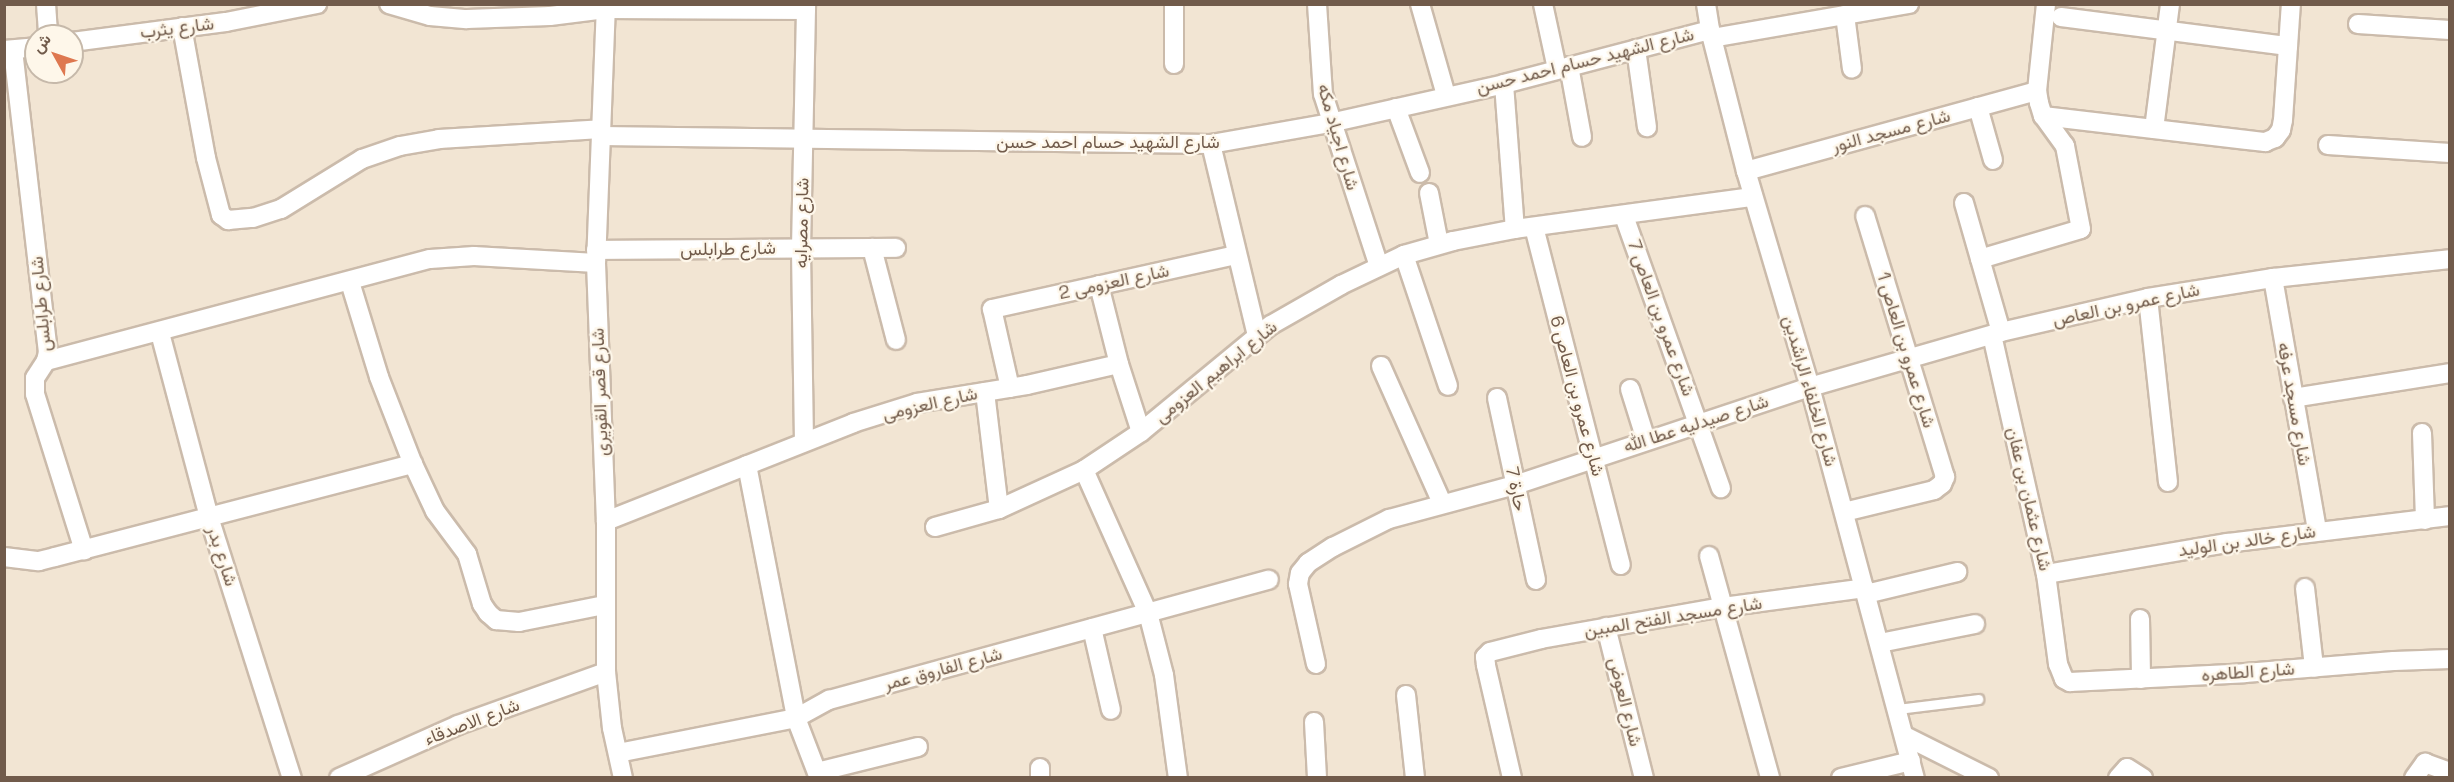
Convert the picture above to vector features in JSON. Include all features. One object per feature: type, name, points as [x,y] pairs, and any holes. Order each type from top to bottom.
[{"type":"street","points":[[46,4],[47,24]]},
{"type":"street","name":"شارع يثرب","points":[[84,40],[236,20],[317,4]]},
{"type":"street","points":[[389,4],[430,16],[467,19],[550,16],[606,7],[806,7]]},
{"type":"street","points":[[1174,4],[1174,64]]},
{"type":"street","name":"شارع اجياد مكه","points":[[1317,4],[1321,77],[1330,123],[1379,266]]},
{"type":"street","points":[[1420,4],[1446,95]]},
{"type":"street","points":[[1543,4],[1582,137]]},
{"type":"street","name":"شارع الخلفاء الراشدين","points":[[1706,4],[1711,34],[1753,197],[1810,387],[1913,769]]},
{"type":"street","name":"شارع الشهيد حسام احمد حسن","points":[[182,27],[206,158],[221,215],[228,220],[253,218],[281,209],[362,159],[400,146],[439,139],[601,132],[805,140],[1211,144],[1330,123],[1446,95],[1504,84],[1636,49],[1711,34],[1909,4]]},
{"type":"street","points":[[1980,259],[2081,229],[2065,146],[2043,117],[2037,91],[2046,4]]},
{"type":"street","points":[[2154,129],[2170,4]]},
{"type":"street","points":[[2043,117],[2265,142],[2275,138],[2281,130],[2283,120],[2291,4]]},
{"type":"street","name":"شارع قصر القويرى","points":[[606,7],[596,257],[606,521],[604,605],[606,672],[612,728],[623,777]]},
{"type":"street","name":"شارع مصرايه","points":[[804,442],[801,248],[806,7]]},
{"type":"street","points":[[1845,15],[1852,69]]},
{"type":"street","points":[[2061,17],[2288,46]]},
{"type":"street","points":[[2358,24],[2450,30]]},
{"type":"street","points":[[9,50],[24,48]]},
{"type":"street","points":[[1636,49],[1647,127]]},
{"type":"street","name":"شارع طرابلس","points":[[9,50],[48,352],[46,362],[35,378],[35,394],[84,549]]},
{"type":"street","points":[[1504,84],[1515,229]]},
{"type":"street","name":"شارع مسجد النور","points":[[1746,171],[2037,91]]},
{"type":"street","points":[[1978,107],[1993,160]]},
{"type":"street","points":[[1396,108],[1420,173]]},
{"type":"street","points":[[1211,144],[1257,336]]},
{"type":"street","points":[[2328,145],[2450,153]]},
{"type":"street","points":[[1429,193],[1439,244]]},
{"type":"street","name":"شارع ابراهيم العزومى","points":[[935,527],[999,509],[1084,470],[1141,432],[1271,325],[1341,285],[1404,255],[1439,244],[1515,229],[1753,197]]},
{"type":"street","name":"شارع عثمان بن عفان","points":[[1964,203],[1980,259],[2046,574],[2058,664]]},
{"type":"street","name":"شارع عمرو بن العاص 7","points":[[1624,216],[1721,488]]},
{"type":"street","name":"شارع عمرو بن العاص 1","points":[[1844,512],[1935,490],[1942,484],[1945,477],[1864,216]]},
{"type":"street","name":"شارع عمرو بن العاص 6","points":[[1534,227],[1622,565]]},
{"type":"street","name":"شارع طرابلس","points":[[46,362],[441,259],[474,256],[596,257],[801,248],[896,248]]},
{"type":"street","points":[[872,248],[896,340]]},
{"type":"street","name":"شارع العزومى 2","points":[[1010,388],[992,309],[1236,255]]},
{"type":"street","points":[[1404,255],[1448,386]]},
{"type":"street","name":"شارع عمرو بن العاص","points":[[1810,387],[1996,334],[2148,298],[2273,278],[2450,259]]},
{"type":"street","name":"شارع مسجد عرفه","points":[[2273,278],[2317,530]]},
{"type":"street","points":[[350,282],[379,377],[413,464],[435,511],[467,554],[482,604],[496,620],[519,622],[604,605]]},
{"type":"street","points":[[1099,285],[1119,364],[1141,432]]},
{"type":"street","points":[[2148,298],[2168,482]]},
{"type":"street","name":"شارع بدر","points":[[160,333],[209,517],[292,777]]},
{"type":"street","name":"شارع العزومى","points":[[606,521],[804,442],[917,403],[1010,388],[1119,364]]},
{"type":"street","points":[[1381,366],[1442,503]]},
{"type":"street","points":[[2293,398],[2450,373]]},
{"type":"street","name":"شارع صيدليه عطا الله","points":[[1316,664],[1298,584],[1300,573],[1308,563],[1333,547],[1389,519],[1515,485],[1593,457],[1810,387]]},
{"type":"street","points":[[1630,389],[1646,441]]},
{"type":"street","points":[[985,392],[999,509]]},
{"type":"street","name":"حارة 7","points":[[1497,399],[1536,580]]},
{"type":"street","points":[[2422,433],[2425,520]]},
{"type":"street","points":[[4,557],[39,561],[413,464]]},
{"type":"street","points":[[747,465],[796,718],[818,775],[918,747]]},
{"type":"street","points":[[1084,470],[1148,613],[1164,675],[1178,777]]},
{"type":"street","name":"شارع خالد بن الوليد","points":[[2046,574],[2317,530],[2450,516]]},
{"type":"street","points":[[1709,556],[1770,777]]},
{"type":"street","name":"شارع مسجد الفتح المبين","points":[[1512,777],[1485,657],[1490,652],[1541,639],[1606,627],[1723,607],[1866,591],[1956,572]]},
{"type":"street","name":"شارع الفاروق عمر","points":[[618,753],[796,718],[829,700],[1269,580]]},
{"type":"street","points":[[2305,588],[2314,666]]},
{"type":"street","points":[[2140,620],[2141,679]]},
{"type":"street","points":[[1880,643],[1975,624]]},
{"type":"street","name":"شارع العوض","points":[[1606,627],[1644,777]]},
{"type":"street","points":[[1092,628],[1112,710]]},
{"type":"street","name":"شارع الطاهره","points":[[2058,664],[2064,680],[2070,682],[2450,659]]},
{"type":"street","name":"شارع الاصدقاء","points":[[339,777],[459,725],[606,672]]},
{"type":"street","points":[[1406,694],[1415,777]]},
{"type":"street","points":[[1314,722],[1317,777]]},
{"type":"street","points":[[1905,736],[1989,777]]},
{"type":"street","points":[[2414,777],[2425,763],[2450,772]]},
{"type":"street","points":[[2118,777],[2127,768],[2142,777]]},
{"type":"street","points":[[1842,777],[1913,769]]},
{"type":"lane","points":[[1898,709],[1978,699]]},
{"type":"shaded area","points":[[5,5],[2449,5],[2449,777],[5,778]]}]
